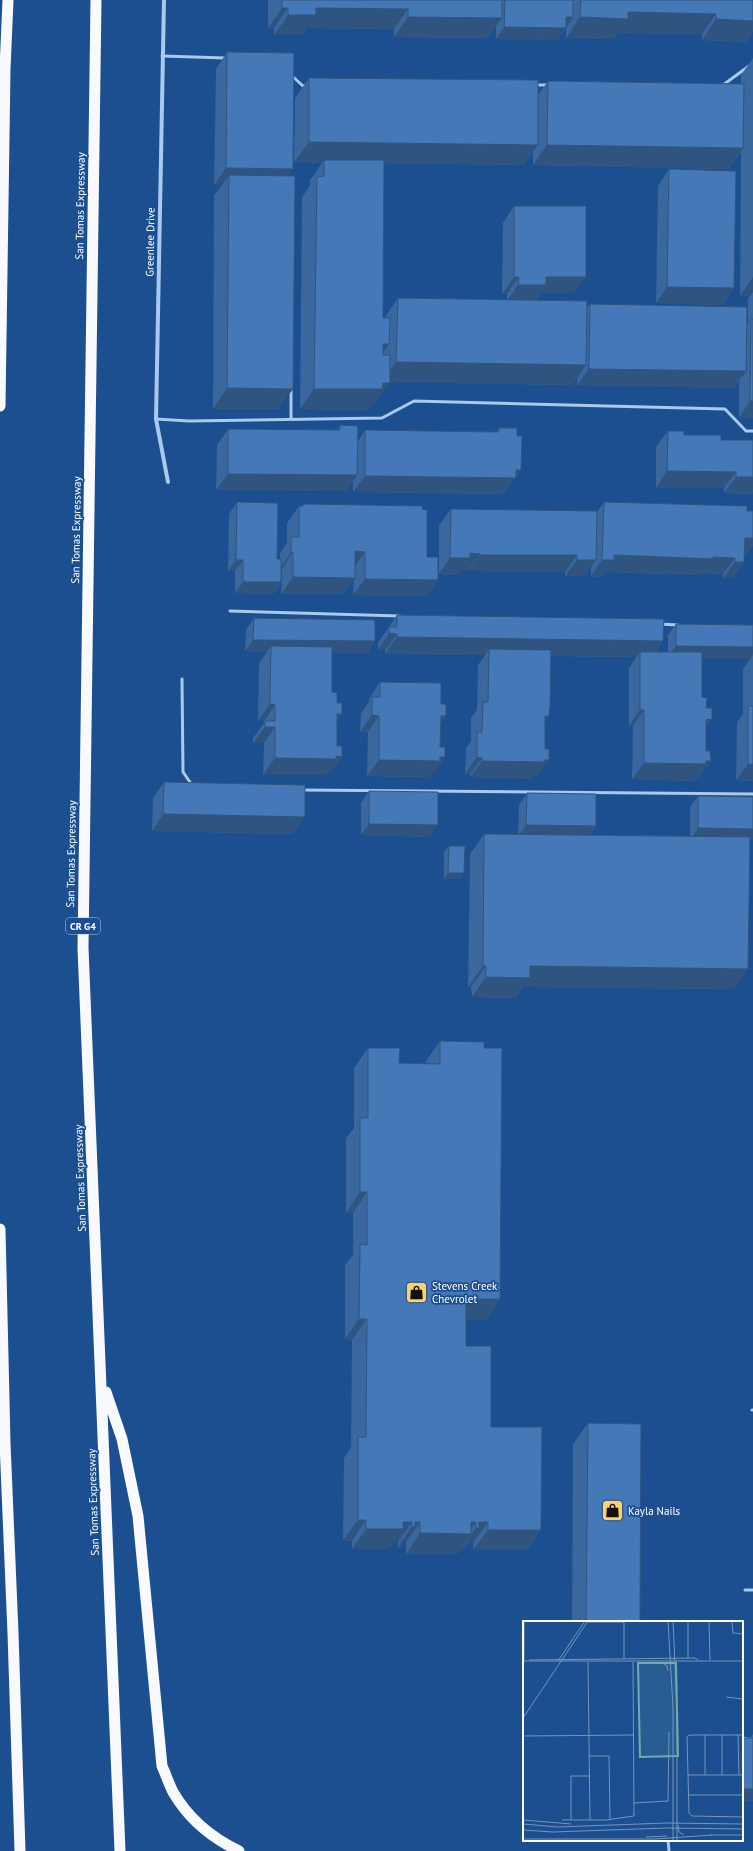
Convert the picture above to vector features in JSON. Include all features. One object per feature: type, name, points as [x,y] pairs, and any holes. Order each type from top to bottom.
[{"type":"highway","points":[[0,406],[5,69],[8,0]]},
{"type":"highway","name":"San Tomas Expressway","points":[[96,0],[83,948],[102,1379],[120,1851]]},
{"type":"highway","points":[[0,1229],[5,1444],[14,1641],[20,1851]]},
{"type":"highway","points":[[102,1379],[122,1439],[138,1516],[162,1766],[173,1792],[194,1819],[210,1834],[239,1851]]},
{"type":"highway","points":[[0,1458],[5,1444]]},
{"type":"street","name":"Greenlee Drive","points":[[164,0],[156,419],[168,482]]},
{"type":"lane","points":[[162,56],[230,58]]},
{"type":"lane","points":[[716,85],[724,85],[749,66],[753,66]]},
{"type":"lane","points":[[288,73],[303,86],[311,86]]},
{"type":"lane","points":[[533,85],[557,85]]},
{"type":"lane","points":[[291,388],[291,419]]},
{"type":"lane","points":[[156,419],[189,421],[382,418],[414,401],[725,409],[746,431],[753,431]]},
{"type":"lane","points":[[230,611],[404,617]]},
{"type":"lane","points":[[658,624],[682,625]]},
{"type":"lane","points":[[182,679],[183,772],[190,784],[197,786]]},
{"type":"lane","points":[[300,790],[753,794]]},
{"type":"lane","points":[[745,1590],[753,1590]]},
{"type":"lane","points":[[743,1738],[753,1740]]},
{"type":"lane","points":[[668,1841],[669,1851]]},
{"type":"building","points":[[282,0],[502,0],[502,18],[408,17],[408,9],[316,8],[316,15],[288,15],[288,8],[282,8]]},
{"type":"building","points":[[505,0],[573,0],[573,17],[566,17],[566,28],[504,27]]},
{"type":"building","points":[[581,0],[753,0],[753,21],[716,19],[716,14],[628,12],[628,19],[580,17]]},
{"type":"building","points":[[227,52],[294,53],[293,169],[226,168]]},
{"type":"building","points":[[309,78],[538,80],[538,145],[309,142]]},
{"type":"building","points":[[548,81],[744,84],[743,148],[547,145]]},
{"type":"building","points":[[324,160],[384,160],[383,318],[390,318],[389,344],[383,344],[383,355],[390,355],[390,383],[383,383],[382,389],[314,389],[317,177],[324,176]]},
{"type":"building","points":[[669,169],[736,171],[734,288],[667,287]]},
{"type":"building","points":[[229,175],[295,176],[293,389],[227,388]]},
{"type":"building","points":[[514,206],[586,206],[586,277],[546,277],[546,285],[518,285],[519,277],[514,277]]},
{"type":"building","points":[[398,298],[587,301],[586,365],[396,362]]},
{"type":"building","points":[[590,304],[747,307],[746,371],[589,369]]},
{"type":"building","points":[[751,319],[753,319],[753,401],[750,401]]},
{"type":"building","points":[[340,425],[358,426],[357,475],[228,474],[228,429],[340,430]]},
{"type":"building","points":[[499,428],[517,428],[517,436],[522,436],[521,470],[516,470],[516,478],[365,476],[365,430],[498,432]]},
{"type":"building","points":[[668,431],[684,431],[684,435],[721,435],[721,440],[753,440],[753,477],[736,477],[736,472],[667,471]]},
{"type":"building","points":[[237,502],[278,503],[277,559],[281,559],[281,582],[243,582],[243,560],[236,560]]},
{"type":"building","points":[[604,502],[747,506],[747,511],[753,511],[753,538],[745,538],[744,562],[735,562],[735,558],[713,557],[713,559],[614,555],[614,560],[602,560]]},
{"type":"building","points":[[303,504],[423,506],[422,509],[427,510],[427,557],[438,557],[438,580],[365,579],[365,552],[355,551],[355,578],[293,577],[293,552],[291,552],[291,537],[299,537],[299,506],[303,506]]},
{"type":"building","points":[[451,509],[597,511],[596,560],[577,560],[577,555],[480,555],[470,553],[470,558],[450,558]]},
{"type":"building","points":[[397,615],[664,619],[663,641],[397,637],[397,634],[389,633],[389,627],[397,627]]},
{"type":"building","points":[[254,618],[375,620],[375,641],[253,640]]},
{"type":"building","points":[[676,624],[753,625],[753,647],[676,646]]},
{"type":"building","points":[[271,646],[332,647],[332,692],[337,693],[337,703],[342,703],[342,714],[337,714],[337,746],[342,746],[342,757],[336,756],[336,759],[275,758],[275,727],[265,727],[265,721],[275,721],[275,705],[270,704]]},
{"type":"building","points":[[489,649],[551,650],[550,708],[549,716],[545,716],[545,749],[549,749],[549,760],[544,760],[544,762],[482,761],[482,758],[477,757],[477,732],[482,732],[483,702],[488,702]]},
{"type":"building","points":[[640,652],[702,652],[702,697],[707,698],[706,708],[712,708],[712,719],[706,720],[706,751],[710,751],[711,761],[706,761],[706,764],[644,763],[644,710],[640,710]]},
{"type":"building","points":[[380,682],[441,683],[441,704],[446,704],[446,716],[441,716],[440,747],[445,747],[445,757],[440,757],[440,761],[379,760],[379,716],[372,715],[372,697],[380,697]]},
{"type":"building","points":[[748,706],[753,706],[753,764],[748,764]]},
{"type":"building","points":[[164,782],[305,785],[305,817],[163,814]]},
{"type":"building","points":[[369,791],[438,792],[438,825],[369,824]]},
{"type":"building","points":[[527,793],[596,794],[596,826],[526,825]]},
{"type":"building","points":[[698,796],[753,797],[753,829],[698,828]]},
{"type":"building","points":[[484,834],[750,837],[748,969],[530,966],[530,978],[486,977],[486,966],[483,966]]},
{"type":"building","points":[[449,846],[465,846],[464,873],[448,873]]},
{"type":"building","name":"Stevens Creek Chevrolet","points":[[440,1041],[484,1042],[484,1048],[502,1048],[500,1299],[466,1299],[466,1346],[491,1346],[491,1427],[542,1427],[541,1530],[488,1530],[488,1522],[479,1522],[479,1528],[476,1528],[476,1522],[471,1522],[471,1534],[420,1533],[420,1522],[415,1522],[415,1527],[412,1527],[412,1522],[403,1522],[403,1529],[366,1529],[366,1520],[358,1520],[358,1437],[366,1437],[367,1319],[359,1319],[360,1244],[367,1245],[367,1192],[360,1192],[360,1118],[368,1118],[368,1048],[400,1048],[399,1063],[440,1064]]},
{"type":"building","points":[[588,1423],[641,1424],[640,1621],[586,1621]]},
{"type":"building","points":[[743,1738],[753,1738],[753,1789],[743,1789]]},
{"type":"place","name":"Stevens Creek Chevrolet","points":[[416,1292]]},
{"type":"place","name":"Kayla Nails","points":[[612,1511]]}]
